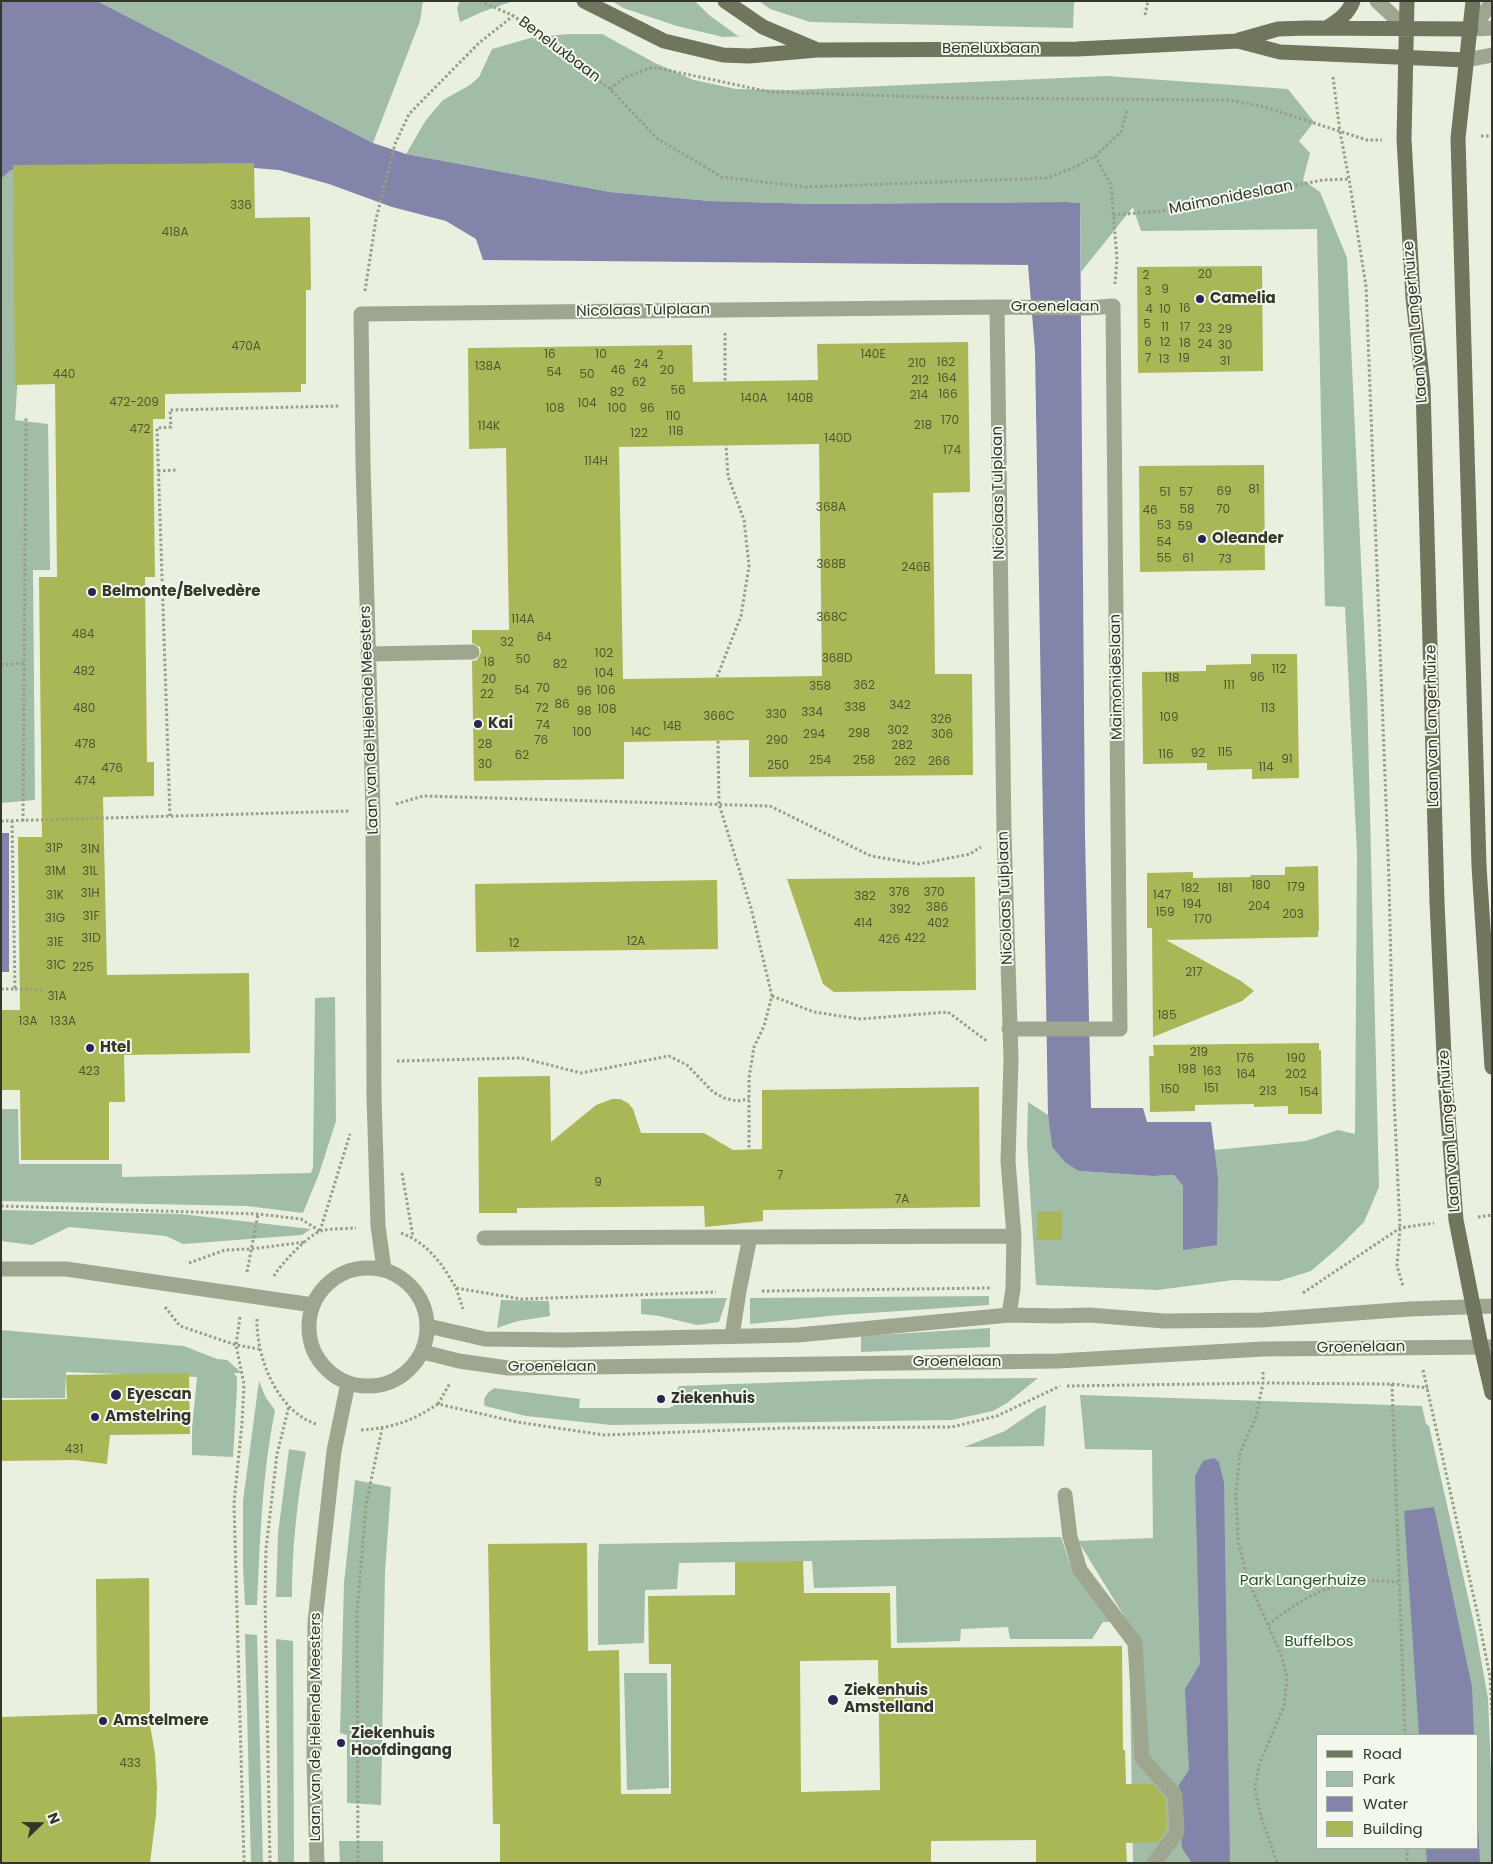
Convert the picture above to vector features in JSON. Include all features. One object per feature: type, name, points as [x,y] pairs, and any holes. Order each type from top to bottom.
[{"type":"main road","name":"Beneluxbaan","points":[[584,1],[664,40],[723,54],[749,56],[817,50],[1078,49],[1238,40],[1280,52],[1466,60]]},
{"type":"main road","points":[[725,1],[763,27],[817,50]]},
{"type":"main road","points":[[1328,27],[1350,9],[1353,1]]},
{"type":"main road","name":"Laan van Langerhuize","points":[[1407,1],[1404,139],[1413,298],[1422,386],[1437,902],[1445,1078],[1456,1220],[1473,1306],[1486,1347],[1492,1393]]},
{"type":"main road","points":[[1473,1],[1458,138],[1468,539],[1479,866],[1492,1067]]},
{"type":"main road","points":[[1238,40],[1278,29],[1328,27],[1407,30],[1471,29]]},
{"type":"street","points":[[1377,1],[1407,30]]},
{"type":"street","points":[[1471,29],[1492,3]]},
{"type":"street","points":[[1471,29],[1492,28]]},
{"type":"street","points":[[1466,60],[1492,55]]},
{"type":"street","name":"Groenelaan","points":[[997,307],[1089,308],[1113,306]]},
{"type":"street","name":"Maimonideslaan","points":[[1009,1029],[1120,1029],[1113,306]]},
{"type":"street","name":"Nicolaas Tulplaan","points":[[361,314],[997,307],[1004,832],[1011,1059],[1008,1161],[1014,1236],[1009,1314]]},
{"type":"street","name":"Laan van de Helende Meesters","points":[[361,314],[373,810],[375,1126],[378,1226],[384,1270]]},
{"type":"street","points":[[368,654],[472,652]]},
{"type":"street","points":[[484,1238],[1014,1236]]},
{"type":"street","points":[[732,1336],[750,1237]]},
{"type":"street","points":[[362,1268],[384,1270],[401,1278],[416,1290],[425,1307],[428,1326],[423,1352],[410,1370],[391,1383],[370,1387],[348,1383],[328,1371],[314,1352],[308,1329],[313,1306],[324,1287],[341,1274],[362,1268]]},
{"type":"street","points":[[1,1269],[66,1269],[313,1306]]},
{"type":"street","name":"Groenelaan","points":[[428,1326],[485,1339],[564,1340],[798,1335],[1009,1314],[1088,1315],[1164,1321],[1262,1320],[1410,1308],[1492,1306]]},
{"type":"street","name":"Groenelaan","points":[[423,1352],[459,1361],[517,1368],[1058,1361],[1263,1349],[1486,1347]]},
{"type":"street","name":"Laan van de Helende Meesters","points":[[317,1863],[314,1762],[315,1622],[334,1451],[348,1383]]},
{"type":"street","points":[[1066,1495],[1070,1537],[1080,1570],[1136,1643],[1142,1758],[1176,1795],[1177,1832],[1154,1863]]},
{"type":"path","name":"Beneluxbaan","points":[[480,1],[514,16],[610,90],[658,139],[722,177],[806,187],[1047,178],[1073,168],[1095,156],[1121,132],[1127,110]]},
{"type":"path","points":[[1145,15],[1148,1]]},
{"type":"path","points":[[361,314],[376,219],[395,144],[409,114],[479,43],[514,16]]},
{"type":"path","name":"Beneluxbaan","points":[[610,90],[624,78],[653,67],[770,92],[957,98],[1230,100],[1261,106],[1340,132],[1349,179]]},
{"type":"path","points":[[1095,156],[1111,185],[1117,259],[1113,306]]},
{"type":"path","points":[[1301,1294],[1400,1228],[1394,1098],[1389,880],[1366,286],[1349,179]]},
{"type":"path","name":"Maimonideslaan","points":[[1114,215],[1161,211],[1323,180],[1349,179]]},
{"type":"path","points":[[724,310],[724,382]]},
{"type":"path","points":[[170,816],[157,428],[171,427],[170,410],[363,405]]},
{"type":"path","points":[[23,821],[26,418]]},
{"type":"path","points":[[717,678],[741,616],[749,566],[744,520],[728,476],[726,445]]},
{"type":"path","points":[[158,471],[176,470]]},
{"type":"path","points":[[1,665],[24,663]]},
{"type":"path","points":[[718,741],[719,804],[751,908],[772,996],[764,1026],[754,1047],[749,1078],[749,1150]]},
{"type":"path","points":[[1,821],[373,810],[423,796],[770,806],[871,856],[919,864],[970,854],[1004,832]]},
{"type":"path","points":[[12,821],[15,989]]},
{"type":"path","points":[[1,990],[44,990]]},
{"type":"path","points":[[772,996],[814,1012],[860,1019],[948,1012],[1011,1059]]},
{"type":"path","points":[[374,1062],[522,1058],[581,1073],[669,1056],[687,1065],[713,1092],[724,1098],[737,1101],[749,1100]]},
{"type":"path","points":[[320,1231],[350,1134],[355,1128],[375,1126]]},
{"type":"path","points":[[1,1206],[258,1214],[301,1219],[320,1231]]},
{"type":"path","points":[[244,1863],[234,1503],[244,1384],[236,1345],[258,1214]]},
{"type":"path","points":[[261,1298],[279,1266],[320,1231],[378,1226],[412,1237],[442,1264],[456,1288],[521,1299],[739,1291],[1012,1289]]},
{"type":"path","points":[[185,1264],[226,1250],[251,1249],[305,1242]]},
{"type":"path","points":[[143,1280],[180,1326],[236,1345],[259,1348],[270,1378],[289,1406],[309,1422],[338,1432],[382,1429],[416,1418],[438,1404],[517,1422],[604,1435],[785,1428],[952,1427],[997,1416],[1060,1386],[1263,1383],[1392,1384],[1428,1388],[1490,1677],[1492,1716]]},
{"type":"path","points":[[1263,1349],[1263,1383],[1256,1417],[1240,1453],[1236,1494],[1238,1540],[1247,1578],[1281,1654],[1287,1677],[1284,1706],[1259,1765],[1255,1789],[1261,1817],[1277,1863]]},
{"type":"path","points":[[1392,1384],[1405,1734]]},
{"type":"path","points":[[270,1863],[265,1598],[266,1549],[277,1454],[289,1406]]},
{"type":"path","points":[[358,1863],[357,1613],[366,1504],[382,1429]]},
{"type":"path","points":[[1268,1625],[1286,1610],[1316,1593],[1347,1583],[1372,1580],[1398,1582]]},
{"type":"path","points":[[1407,1849],[1407,1863]]},
{"type":"green space","points":[[97,1],[423,1],[420,21],[373,143]]},
{"type":"green space","points":[[460,1],[513,1],[460,22],[457,8]]},
{"type":"green space","points":[[612,1],[695,1],[709,15],[738,36],[751,36],[723,37],[677,26],[623,8]]},
{"type":"green space","points":[[759,1],[1074,1],[1073,28],[810,22],[770,9]]},
{"type":"green space","points":[[602,34],[655,63],[694,80],[736,89],[791,90],[1107,76],[1288,89],[1314,122],[1299,141],[1310,153],[1303,180],[1320,192],[1347,258],[1367,691],[1379,1187],[1364,1222],[1311,1271],[1279,1281],[1233,1280],[1158,1290],[1036,1285],[1027,1145],[1028,1102],[1048,1115],[1052,1147],[1079,1171],[1153,1176],[1174,1175],[1183,1186],[1183,1249],[1218,1177],[1214,1150],[1306,1141],[1338,1130],[1355,1134],[1357,854],[1345,607],[1325,606],[1317,229],[1141,231],[1133,207],[1081,272],[1080,203],[816,204],[710,201],[610,192],[406,154],[426,120],[443,100],[470,85],[479,77],[492,49],[534,37]]},
{"type":"green space","points":[[11,170],[19,170],[18,375],[15,420],[48,424],[50,570],[33,570],[35,800],[1,803],[1,179]]},
{"type":"green space","points":[[335,997],[336,1121],[319,1174],[303,1213],[247,1206],[1,1201],[1,1109],[18,1109],[19,1164],[122,1164],[122,1177],[311,1173],[313,1167],[315,998]]},
{"type":"green space","points":[[1,1210],[181,1214],[311,1229],[302,1235],[183,1244],[166,1236],[69,1227],[32,1245],[1,1241]]},
{"type":"green space","points":[[989,1296],[989,1305],[839,1315],[750,1324],[750,1298]]},
{"type":"green space","points":[[727,1298],[719,1322],[697,1325],[659,1316],[641,1314],[641,1299]]},
{"type":"green space","points":[[501,1300],[549,1301],[550,1316],[518,1321],[497,1328]]},
{"type":"green space","points":[[990,1328],[990,1347],[861,1352],[861,1336]]},
{"type":"green space","points":[[1,1330],[184,1346],[217,1359],[227,1360],[242,1373],[234,1373],[237,1377],[237,1388],[233,1457],[192,1455],[192,1428],[197,1377],[66,1372],[65,1398],[1,1398]]},
{"type":"green space","points":[[1038,1378],[1007,1403],[993,1411],[952,1420],[611,1425],[526,1416],[485,1406],[484,1403],[486,1396],[494,1388],[580,1399],[579,1408],[669,1408],[673,1406],[674,1396],[679,1386],[873,1379]]},
{"type":"green space","points":[[259,1381],[266,1398],[275,1410],[264,1483],[257,1605],[245,1605],[243,1501]]},
{"type":"green space","name":"Buffelbos","points":[[1080,1395],[1422,1406],[1426,1424],[1429,1426],[1476,1632],[1488,1698],[1492,1795],[1492,1863],[1133,1863],[1129,1624],[1078,1541],[1153,1538],[1152,1450],[1085,1449]]},
{"type":"green space","points":[[1046,1405],[1044,1446],[964,1447],[1005,1431]]},
{"type":"green space","points":[[289,1449],[306,1452],[296,1524],[292,1597],[276,1597],[278,1534]]},
{"type":"green space","points":[[355,1480],[391,1487],[385,1572],[381,1805],[347,1803],[347,1735],[340,1733],[344,1583]]},
{"type":"green space","points":[[1061,1537],[1070,1564],[1114,1622],[1103,1622],[1092,1639],[1010,1639],[1008,1627],[961,1629],[960,1641],[897,1643],[896,1586],[814,1588],[812,1561],[679,1563],[677,1589],[645,1590],[644,1643],[598,1645],[599,1544]]},
{"type":"green space","points":[[245,1634],[257,1635],[263,1863],[251,1863]]},
{"type":"green space","points":[[276,1639],[293,1641],[294,1863],[278,1863]]},
{"type":"green space","points":[[624,1673],[667,1673],[669,1788],[627,1790]]},
{"type":"green space","points":[[339,1841],[383,1841],[383,1863],[340,1863]]},
{"type":"water","points":[[1,1],[97,1],[373,143],[406,154],[610,192],[710,201],[816,204],[1080,203],[1085,836],[1091,1108],[1143,1108],[1147,1122],[1211,1122],[1218,1177],[1217,1245],[1183,1250],[1183,1186],[1174,1175],[1153,1176],[1079,1171],[1066,1163],[1052,1147],[1048,1115],[1035,351],[1028,265],[483,260],[476,239],[446,221],[392,207],[329,184],[279,170],[218,165],[11,170],[1,179]]},
{"type":"water","points":[[1,833],[9,833],[9,972],[1,972]]},
{"type":"water","points":[[1214,1458],[1219,1462],[1224,1483],[1230,1863],[1192,1863],[1182,1848],[1179,1785],[1189,1770],[1185,1689],[1200,1664],[1195,1476],[1203,1461]]},
{"type":"water","points":[[1434,1507],[1472,1687],[1474,1734],[1419,1734],[1404,1511]]},
{"type":"water","points":[[1478,1828],[1480,1863],[1427,1863],[1426,1849],[1478,1849]]},
{"type":"building","points":[[254,163],[255,218],[310,217],[311,290],[306,290],[306,384],[301,384],[301,392],[165,394],[165,419],[153,419],[155,577],[145,577],[147,762],[154,762],[154,796],[103,797],[107,975],[249,973],[250,1053],[124,1055],[125,1102],[109,1102],[109,1160],[21,1160],[20,1090],[1,1090],[1,1010],[20,1010],[18,837],[42,837],[39,577],[57,577],[55,384],[15,385],[13,165]]},
{"type":"building","name":"Camelia","points":[[1262,266],[1263,371],[1138,373],[1137,267]]},
{"type":"building","points":[[968,342],[970,492],[933,493],[935,674],[972,674],[973,775],[749,777],[749,740],[624,742],[624,779],[474,781],[472,661],[477,660],[481,652],[480,647],[472,643],[472,630],[509,630],[506,448],[469,449],[468,348],[692,345],[693,382],[818,380],[817,344]],"holes":[[[819,444],[822,676],[623,679],[619,447]]]},
{"type":"building","name":"Oleander","points":[[1264,465],[1265,570],[1140,572],[1139,466]]},
{"type":"building","points":[[1251,654],[1297,654],[1299,778],[1252,779],[1252,769],[1207,770],[1207,763],[1143,764],[1142,672],[1206,671],[1206,665],[1251,664]]},
{"type":"building","points":[[1318,866],[1318,937],[1166,940],[1241,981],[1254,991],[1242,1001],[1153,1037],[1152,928],[1147,928],[1147,873],[1193,872],[1193,878],[1251,877],[1250,875],[1285,875],[1285,867]]},
{"type":"building","points":[[975,877],[976,990],[834,992],[823,984],[787,879]]},
{"type":"building","points":[[717,880],[718,949],[476,952],[475,884]]},
{"type":"building","points":[[1319,1043],[1319,1050],[1321,1050],[1322,1114],[1288,1114],[1288,1106],[1254,1107],[1254,1104],[1195,1105],[1195,1111],[1150,1112],[1149,1056],[1154,1056],[1153,1045]]},
{"type":"building","points":[[550,1076],[551,1142],[596,1105],[612,1099],[620,1099],[628,1103],[633,1109],[641,1133],[704,1133],[733,1150],[762,1149],[762,1090],[979,1087],[980,1207],[763,1210],[763,1221],[705,1227],[704,1206],[517,1208],[517,1213],[479,1213],[478,1077]]},
{"type":"building","points":[[1037,1211],[1062,1211],[1062,1240],[1037,1240]]},
{"type":"building","name":"Amstelring","points":[[189,1373],[190,1434],[110,1435],[107,1464],[75,1460],[1,1461],[1,1400],[67,1399],[66,1375]]},
{"type":"building","name":"Ziekenhuis Amstelland","points":[[587,1543],[588,1651],[619,1650],[621,1794],[671,1794],[671,1664],[649,1664],[648,1596],[735,1595],[735,1562],[803,1561],[804,1593],[890,1593],[891,1648],[1122,1646],[1123,1750],[1125,1750],[1126,1784],[1153,1784],[1166,1799],[1167,1828],[1158,1842],[1126,1843],[1127,1863],[1036,1863],[1036,1840],[931,1841],[931,1863],[500,1863],[500,1824],[493,1824],[488,1544]],"holes":[[[878,1660],[880,1790],[801,1792],[800,1661]]]},
{"type":"building","name":"Amstelmere","points":[[149,1578],[150,1725],[155,1754],[157,1788],[156,1815],[150,1863],[1,1863],[1,1717],[97,1714],[96,1579]]},
{"type":"place","name":"Camelia","points":[[1200,299]]},
{"type":"place","name":"Oleander","points":[[1202,539]]},
{"type":"place","name":"Belmonte/Belvedère","points":[[92,592]]},
{"type":"place","name":"Kai","points":[[478,724]]},
{"type":"place","name":"Htel","points":[[90,1048]]},
{"type":"place","name":"Eyescan","points":[[116,1395]]},
{"type":"place","name":"Ziekenhuis","points":[[661,1399]]},
{"type":"place","name":"Amstelring","points":[[95,1417]]},
{"type":"place","name":"Ziekenhuis Amstelland","points":[[833,1700]]},
{"type":"place","name":"Amstelmere","points":[[103,1721]]},
{"type":"place","name":"Ziekenhuis Hoofdingang","points":[[341,1743]]},
{"type":"park label","name":"Park Langerhuize","points":[[1303,1581]]}]
